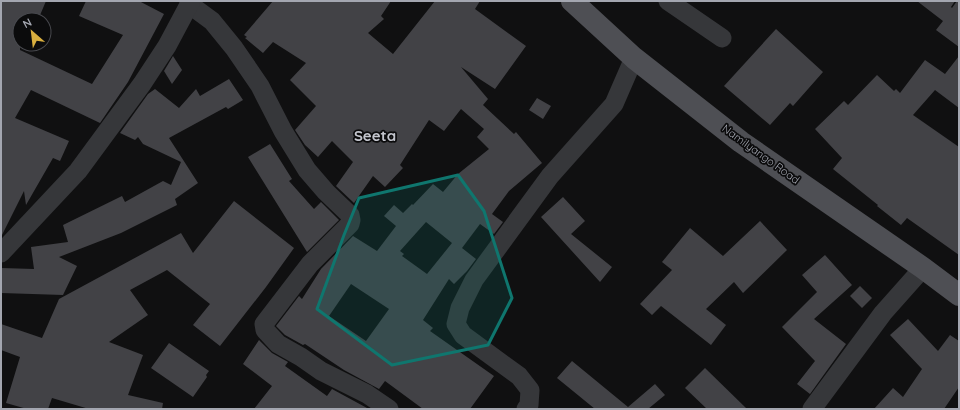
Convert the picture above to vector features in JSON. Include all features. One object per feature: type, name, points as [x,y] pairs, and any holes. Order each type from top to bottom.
[{"type":"main road","name":"Namilyango Road","points":[[572,1],[634,58],[741,142],[924,268],[959,295]]},
{"type":"street","points":[[668,1],[722,38]]},
{"type":"street","points":[[1,253],[78,171],[142,84],[167,46],[190,2],[212,21],[234,48],[260,86],[283,130],[307,170],[326,192],[350,215],[350,224],[310,264],[264,324],[265,330],[278,344],[301,357],[321,371],[367,394],[389,409]]},
{"type":"street","points":[[526,409],[529,405],[530,390],[519,376],[463,335],[456,324],[460,308],[474,280],[550,176],[614,104],[634,58]]},
{"type":"street","points":[[812,409],[883,313],[924,268]]},
{"type":"highlighted area","points":[[458,175],[484,211],[512,298],[488,345],[392,365],[317,309],[359,198]]},
{"type":"building","points":[[1,1],[46,1],[41,12],[12,12],[12,52],[24,52],[92,84],[123,35],[79,16],[86,1],[139,1],[164,14],[128,82],[100,123],[31,90],[15,118],[69,141],[60,161],[53,158],[26,205],[24,191],[1,237]]},
{"type":"building","points":[[273,1],[391,1],[381,16],[384,19],[368,33],[393,54],[435,1],[480,1],[475,9],[526,46],[495,89],[461,67],[488,99],[483,105],[514,134],[516,132],[542,163],[509,191],[492,214],[503,222],[494,234],[480,224],[462,248],[476,259],[454,284],[449,279],[423,320],[433,328],[430,331],[494,376],[470,409],[423,409],[385,381],[379,389],[344,370],[305,344],[303,345],[285,335],[276,326],[299,296],[302,299],[321,269],[353,236],[377,251],[396,226],[384,216],[394,205],[403,213],[433,184],[443,192],[458,174],[489,149],[477,137],[484,129],[461,109],[444,131],[429,120],[400,165],[403,168],[385,187],[373,176],[354,203],[336,186],[353,162],[332,141],[318,157],[305,145],[295,130],[316,106],[290,80],[306,63],[273,42],[263,53],[245,38],[247,37],[244,35]],"holes":[[[426,222],[452,243],[427,274],[402,256],[404,254],[400,251]],[[351,284],[389,309],[366,341],[329,316]]]},
{"type":"building","points":[[917,1],[955,1],[951,7],[952,8],[957,1],[959,1],[959,47],[936,30],[943,21]]},
{"type":"building","points":[[776,29],[823,72],[793,106],[790,103],[770,125],[724,86]]},
{"type":"building","points":[[173,56],[182,70],[172,84],[164,71]]},
{"type":"building","points":[[959,56],[959,108],[935,90],[913,115],[959,147],[959,255],[907,218],[901,225],[833,169],[842,158],[815,129],[844,101],[848,105],[877,75],[894,91],[896,89],[900,93],[925,60],[945,74]]},
{"type":"building","points":[[229,79],[243,100],[228,109],[226,107],[169,138],[198,183],[175,199],[177,205],[121,233],[59,257],[77,266],[63,295],[1,293],[1,268],[34,269],[31,247],[68,242],[63,225],[122,196],[125,202],[163,181],[171,185],[181,162],[143,144],[138,137],[135,140],[120,133],[148,94],[155,89],[179,108],[196,89],[200,96]]},
{"type":"building","points":[[537,98],[551,106],[543,119],[529,110]]},
{"type":"building","points":[[270,144],[292,179],[289,181],[314,209],[321,202],[339,220],[307,252],[248,157]]},
{"type":"building","points":[[563,197],[585,221],[571,234],[612,267],[600,282],[541,217]]},
{"type":"building","points":[[234,201],[294,248],[220,346],[193,325],[210,304],[167,270],[130,290],[148,315],[109,342],[143,355],[128,395],[163,403],[162,409],[89,409],[52,398],[48,409],[27,409],[6,403],[20,357],[1,350],[1,324],[42,338],[59,299],[181,233],[193,253]]},
{"type":"building","points":[[760,221],[787,250],[743,293],[734,282],[706,309],[726,325],[711,345],[661,306],[652,315],[640,304],[672,270],[662,262],[690,228],[723,256]]},
{"type":"building","points":[[825,255],[852,285],[814,319],[846,344],[810,394],[797,384],[815,361],[782,327],[817,292],[802,275]]},
{"type":"building","points":[[860,286],[872,298],[862,308],[850,296]]},
{"type":"building","points":[[908,319],[938,351],[950,335],[959,341],[959,387],[944,409],[874,409],[893,388],[903,397],[922,369],[890,335]]},
{"type":"building","points":[[259,340],[272,353],[288,362],[285,366],[327,396],[332,389],[367,408],[254,409],[272,386],[243,364]]},
{"type":"building","points":[[169,343],[209,371],[206,375],[207,377],[193,397],[151,368]]},
{"type":"building","points":[[572,361],[628,407],[655,384],[665,395],[648,409],[595,409],[557,378]]},
{"type":"building","points":[[705,368],[747,409],[707,409],[685,388]]},
{"type":"district","name":"Seeta","points":[[375,136]]}]
